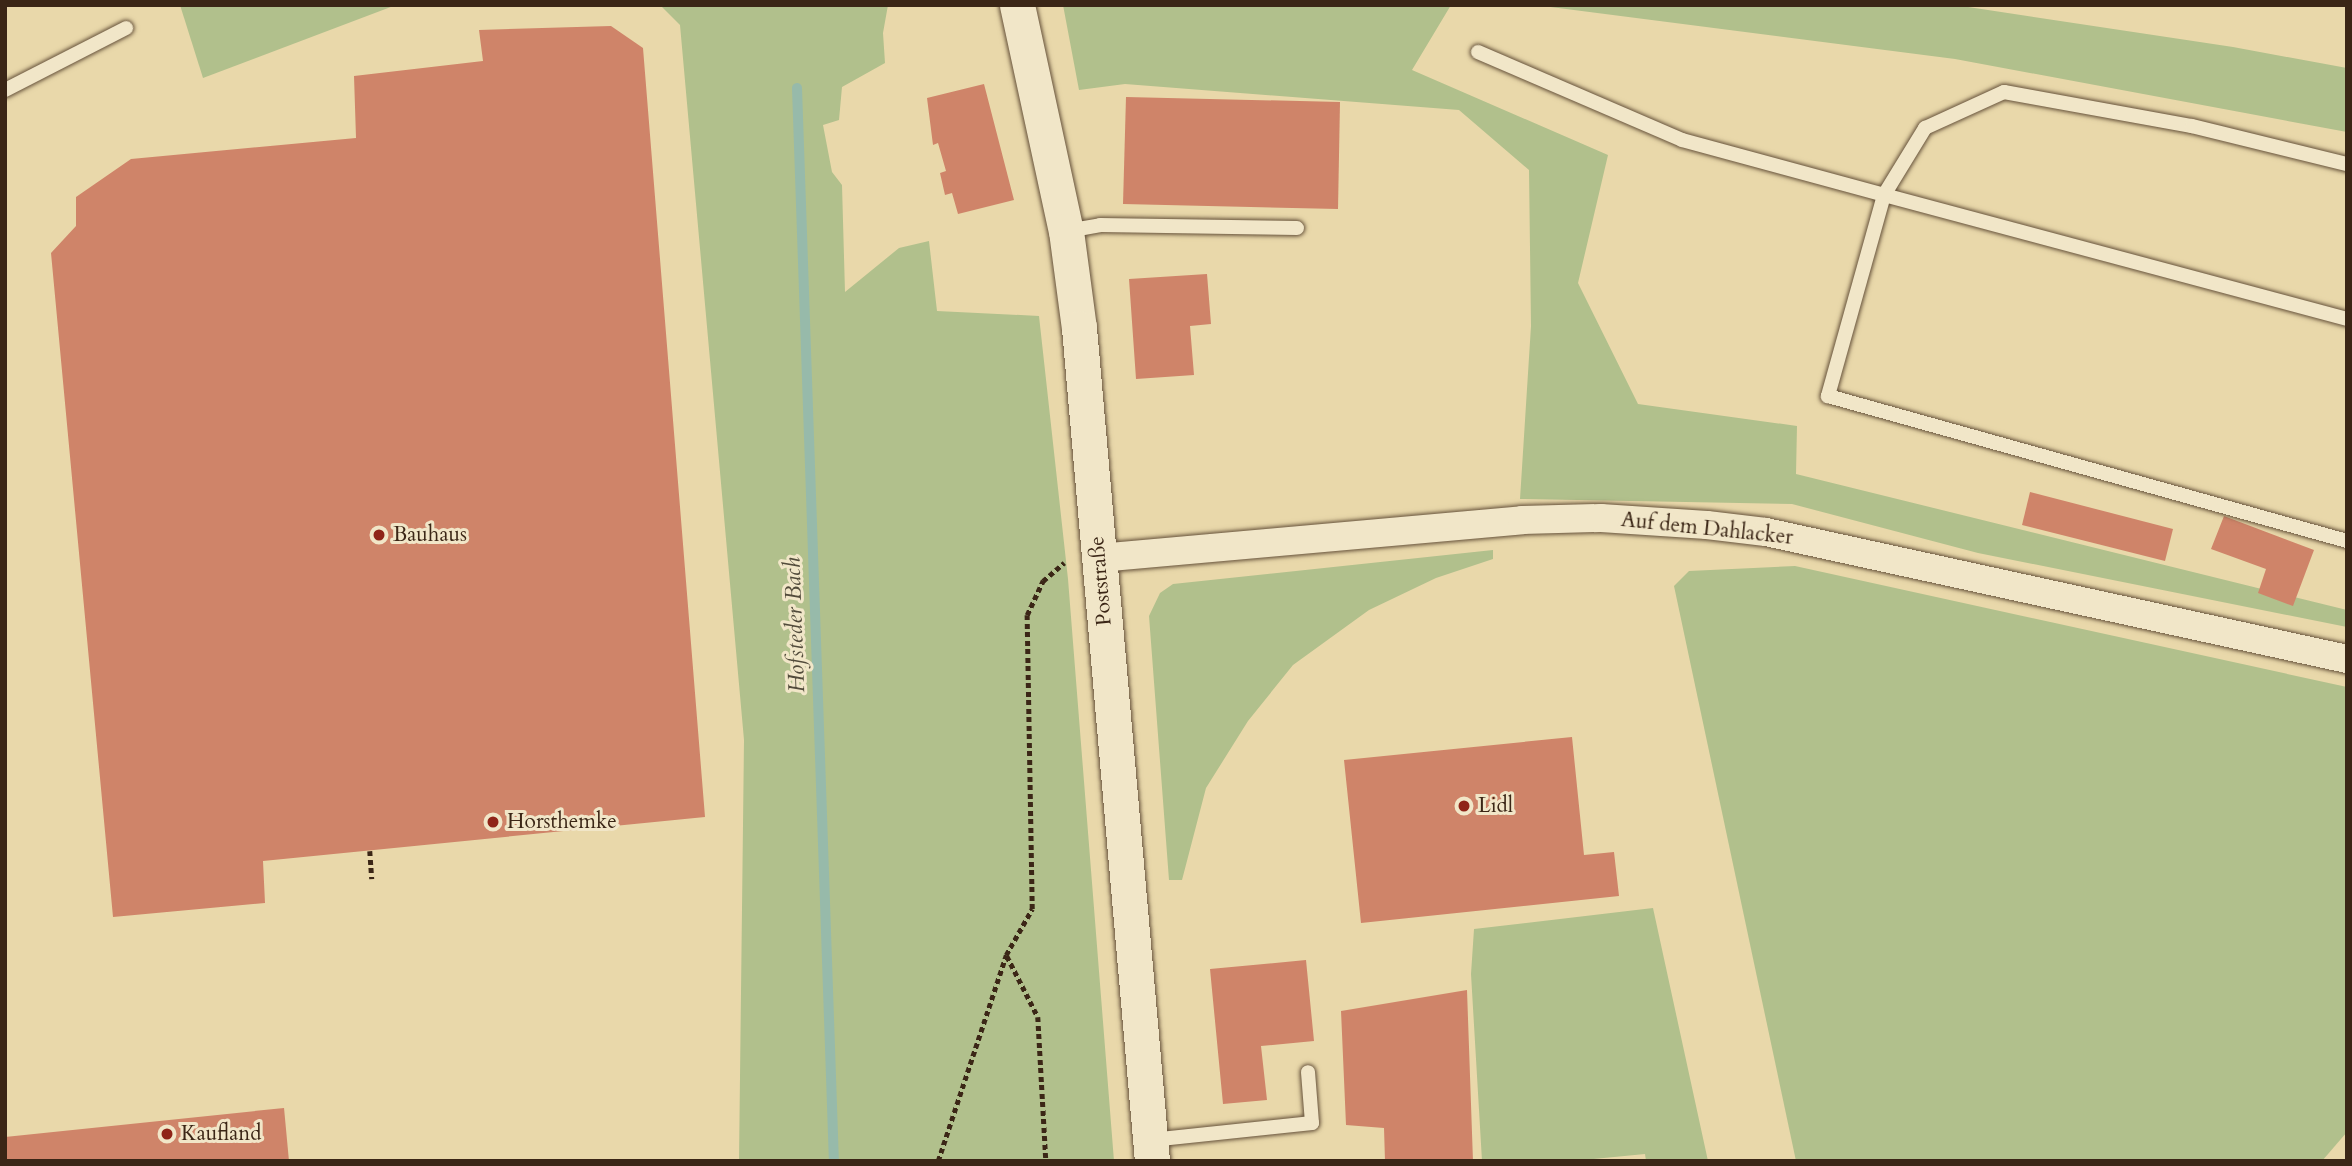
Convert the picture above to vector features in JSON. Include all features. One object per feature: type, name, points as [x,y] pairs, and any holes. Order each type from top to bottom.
[{"type":"street","name":"Poststraße","points":[[1017,5],[1066,232],[1099,558],[1151,1150]]},
{"type":"street","name":"Auf dem Dahlacker","points":[[1099,558],[1522,520],[1601,518],[1707,525],[1766,532],[2347,659]]},
{"type":"lane","points":[[5,90],[126,28]]},
{"type":"lane","points":[[1478,52],[1682,140],[2347,319]]},
{"type":"lane","points":[[2347,164],[2192,125],[2004,92],[1925,128],[1884,195],[1828,396],[2347,541]]},
{"type":"lane","points":[[1066,232],[1100,225],[1297,228]]},
{"type":"lane","points":[[1151,1150],[1312,1123],[1308,1072]]},
{"type":"path","points":[[938,1161],[1006,955],[1032,909],[1027,615],[1043,581],[1066,561],[1099,558]]},
{"type":"path","points":[[370,850],[372,879]]},
{"type":"path","points":[[1006,955],[1038,1017],[1046,1161]]},
{"type":"green space","points":[[180,5],[396,5],[203,78]]},
{"type":"green space","points":[[660,5],[888,5],[883,33],[885,63],[842,87],[839,120],[823,125],[832,172],[842,185],[845,292],[899,248],[929,241],[937,311],[1039,316],[1068,579],[1114,1161],[739,1161],[744,740],[680,25]]},
{"type":"green space","points":[[1063,5],[1451,5],[1412,70],[1608,155],[1578,283],[1638,404],[1797,426],[1796,474],[2347,610],[2347,627],[1978,553],[1792,504],[1520,499],[1531,326],[1529,170],[1459,110],[1125,84],[1079,90]]},
{"type":"green space","points":[[1535,5],[1955,5],[2233,47],[2347,68],[2347,132],[1955,59]]},
{"type":"green space","points":[[1493,550],[1493,559],[1436,578],[1369,610],[1293,665],[1248,721],[1206,788],[1182,880],[1169,880],[1149,616],[1160,593],[1173,584]]},
{"type":"green space","points":[[1795,566],[2347,687],[2347,1132],[2322,1161],[1796,1161],[1674,586],[1689,571]]},
{"type":"green space","points":[[1653,908],[1708,1161],[1646,1161],[1645,1154],[1573,1161],[1482,1161],[1471,974],[1474,929]]},
{"type":"building","name":"Bauhaus","points":[[611,26],[643,48],[705,817],[263,861],[265,903],[113,917],[51,253],[76,226],[76,197],[131,159],[356,138],[354,76],[483,61],[479,30]]},
{"type":"building","points":[[984,84],[1014,200],[958,214],[952,193],[945,195],[940,173],[946,171],[938,143],[933,145],[927,98]]},
{"type":"building","points":[[1126,97],[1340,102],[1338,209],[1123,204]]},
{"type":"building","points":[[1207,274],[1211,324],[1190,326],[1194,375],[1136,379],[1129,279]]},
{"type":"building","points":[[2030,492],[2173,529],[2165,561],[2022,525]]},
{"type":"building","points":[[2224,516],[2314,550],[2293,606],[2258,593],[2266,569],[2211,549]]},
{"type":"building","name":"Lidl","points":[[1572,737],[1584,855],[1614,852],[1619,896],[1361,923],[1344,760]]},
{"type":"building","points":[[1306,960],[1314,1041],[1261,1046],[1267,1100],[1223,1104],[1210,969]]},
{"type":"building","points":[[1467,990],[1473,1161],[1385,1161],[1384,1128],[1346,1125],[1341,1011]]},
{"type":"building","name":"Kaufland","points":[[284,1108],[289,1161],[5,1161],[5,1137]]},
{"type":"waterway","name":"Hofsteder Bach","points":[[797,88],[834,1161]]},
{"type":"place","name":"Bauhaus","points":[[379,535]]},
{"type":"place","name":"Lidl","points":[[1464,806]]},
{"type":"place","name":"Horsthemke","points":[[493,822]]},
{"type":"place","name":"Kaufland","points":[[167,1134]]}]
